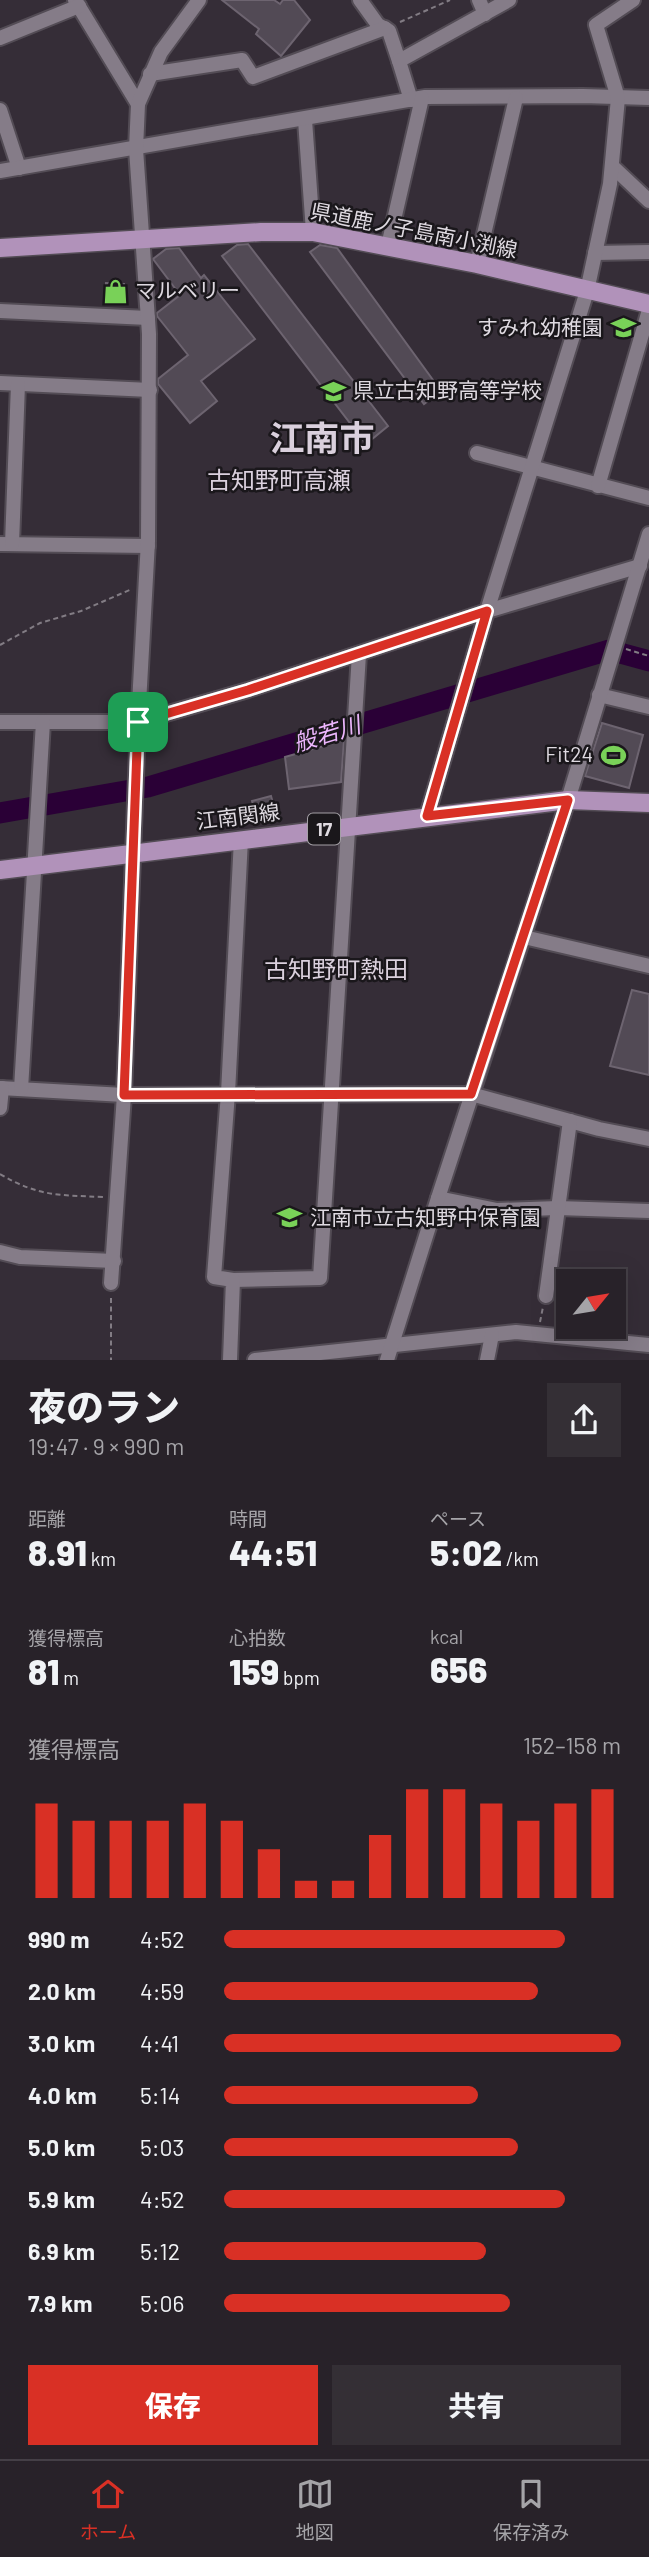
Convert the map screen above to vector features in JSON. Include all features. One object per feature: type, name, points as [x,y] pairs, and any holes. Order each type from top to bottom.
[{"type":"main road","name":"県道鹿ノ子島南小渕線","points":[[0,248],[261,232],[313,232],[477,264],[649,304]]},
{"type":"main road","name":"江南関線","points":[[0,870],[568,800],[649,803]]},
{"type":"street","points":[[111,1283],[124,1095],[138,722],[148,546],[150,390],[148,317],[136,149],[138,104],[161,52],[199,0]]},
{"type":"street","points":[[360,0],[378,25],[389,31],[417,99],[388,246]]},
{"type":"street","points":[[400,61],[482,7],[509,0]]},
{"type":"street","points":[[427,816],[487,611],[587,291],[612,166],[618,98],[596,25],[633,0]]},
{"type":"street","points":[[0,38],[77,3],[138,104]]},
{"type":"street","points":[[150,74],[242,60],[253,77],[385,29]]},
{"type":"street","points":[[0,171],[417,99],[583,96],[649,98]]},
{"type":"street","points":[[477,264],[516,98]]},
{"type":"street","points":[[0,110],[19,168]]},
{"type":"street","points":[[304,120],[313,232]]},
{"type":"street","points":[[612,166],[649,201]]},
{"type":"street","points":[[595,253],[649,252]]},
{"type":"street","points":[[598,486],[649,310]]},
{"type":"street","points":[[0,312],[148,317]]},
{"type":"street","points":[[0,383],[150,390]]},
{"type":"street","points":[[18,384],[6,544],[148,546]]},
{"type":"street","points":[[477,453],[649,498]]},
{"type":"street","points":[[389,1353],[568,800],[649,534]]},
{"type":"street","points":[[0,722],[138,722],[248,690],[487,611],[640,565]]},
{"type":"street","points":[[241,839],[228,1093],[214,1277],[233,1280],[320,1279],[359,654]]},
{"type":"street","points":[[599,695],[649,707]]},
{"type":"street","points":[[21,1089],[43,722]]},
{"type":"street","points":[[524,937],[649,966]]},
{"type":"street","points":[[0,1108],[1,1088],[124,1095],[471,1094],[649,1139]]},
{"type":"street","points":[[546,1296],[570,1121]]},
{"type":"street","points":[[438,1198],[497,1210],[558,1208],[649,1211]]},
{"type":"street","points":[[0,1252],[20,1256],[114,1261]]},
{"type":"street","points":[[230,1360],[233,1280]]},
{"type":"street","points":[[255,1360],[389,1353],[516,1332],[649,1345]]},
{"type":"street","points":[[487,1360],[492,1335]]},
{"type":"path","points":[[385,29],[450,0]]},
{"type":"path","points":[[0,645],[40,623],[81,611],[146,583]]},
{"type":"path","points":[[615,646],[649,656]]},
{"type":"path","points":[[0,1174],[20,1186],[43,1194],[118,1198]]},
{"type":"path","points":[[111,1283],[111,1360]]},
{"type":"path","points":[[537,1334],[546,1296]]},
{"type":"building","points":[[222,0],[274,0],[280,4],[283,0],[294,0],[310,20],[281,56],[256,34],[259,29]]},
{"type":"building","points":[[248,244],[388,426],[366,444],[222,256],[237,245]]},
{"type":"building","points":[[320,245],[337,248],[441,391],[424,404],[310,252]]},
{"type":"building","points":[[179,248],[201,278],[204,275],[255,339],[201,381],[217,401],[190,423],[158,384],[158,379],[188,355],[157,316],[157,313],[180,295],[153,259],[166,249]]},
{"type":"building","name":"マルベリー","points":[[106,283],[124,284],[124,299],[105,297]]},
{"type":"building","name":"Fit24","points":[[602,723],[643,735],[629,788],[585,776]]},
{"type":"building","points":[[344,740],[341,782],[289,789],[285,757]]},
{"type":"building","points":[[271,796],[277,818],[258,823],[252,801]]},
{"type":"building","points":[[632,990],[649,994],[649,1075],[610,1066]]},
{"type":"waterway","name":"般若川","points":[[0,813],[148,787],[609,650],[649,661]]},
{"type":"place","name":"マルベリー","points":[[115,291]]},
{"type":"place","name":"すみれ幼稚園","points":[[623,328]]},
{"type":"place","name":"県立古知野高等学校","points":[[333,391]]},
{"type":"place","name":"Fit24","points":[[613,755]]},
{"type":"place","name":"江南市立古知野中保育園","points":[[290,1218]]},
{"type":"district","name":"江南市","points":[[322,439]]},
{"type":"district","name":"古知野町高瀬","points":[[279,481]]},
{"type":"district","name":"古知野町熱田","points":[[336,970]]},
{"type":"route","points":[[487,611],[427,816],[568,800],[471,1094],[124,1095],[138,722],[248,690],[487,611]]}]
